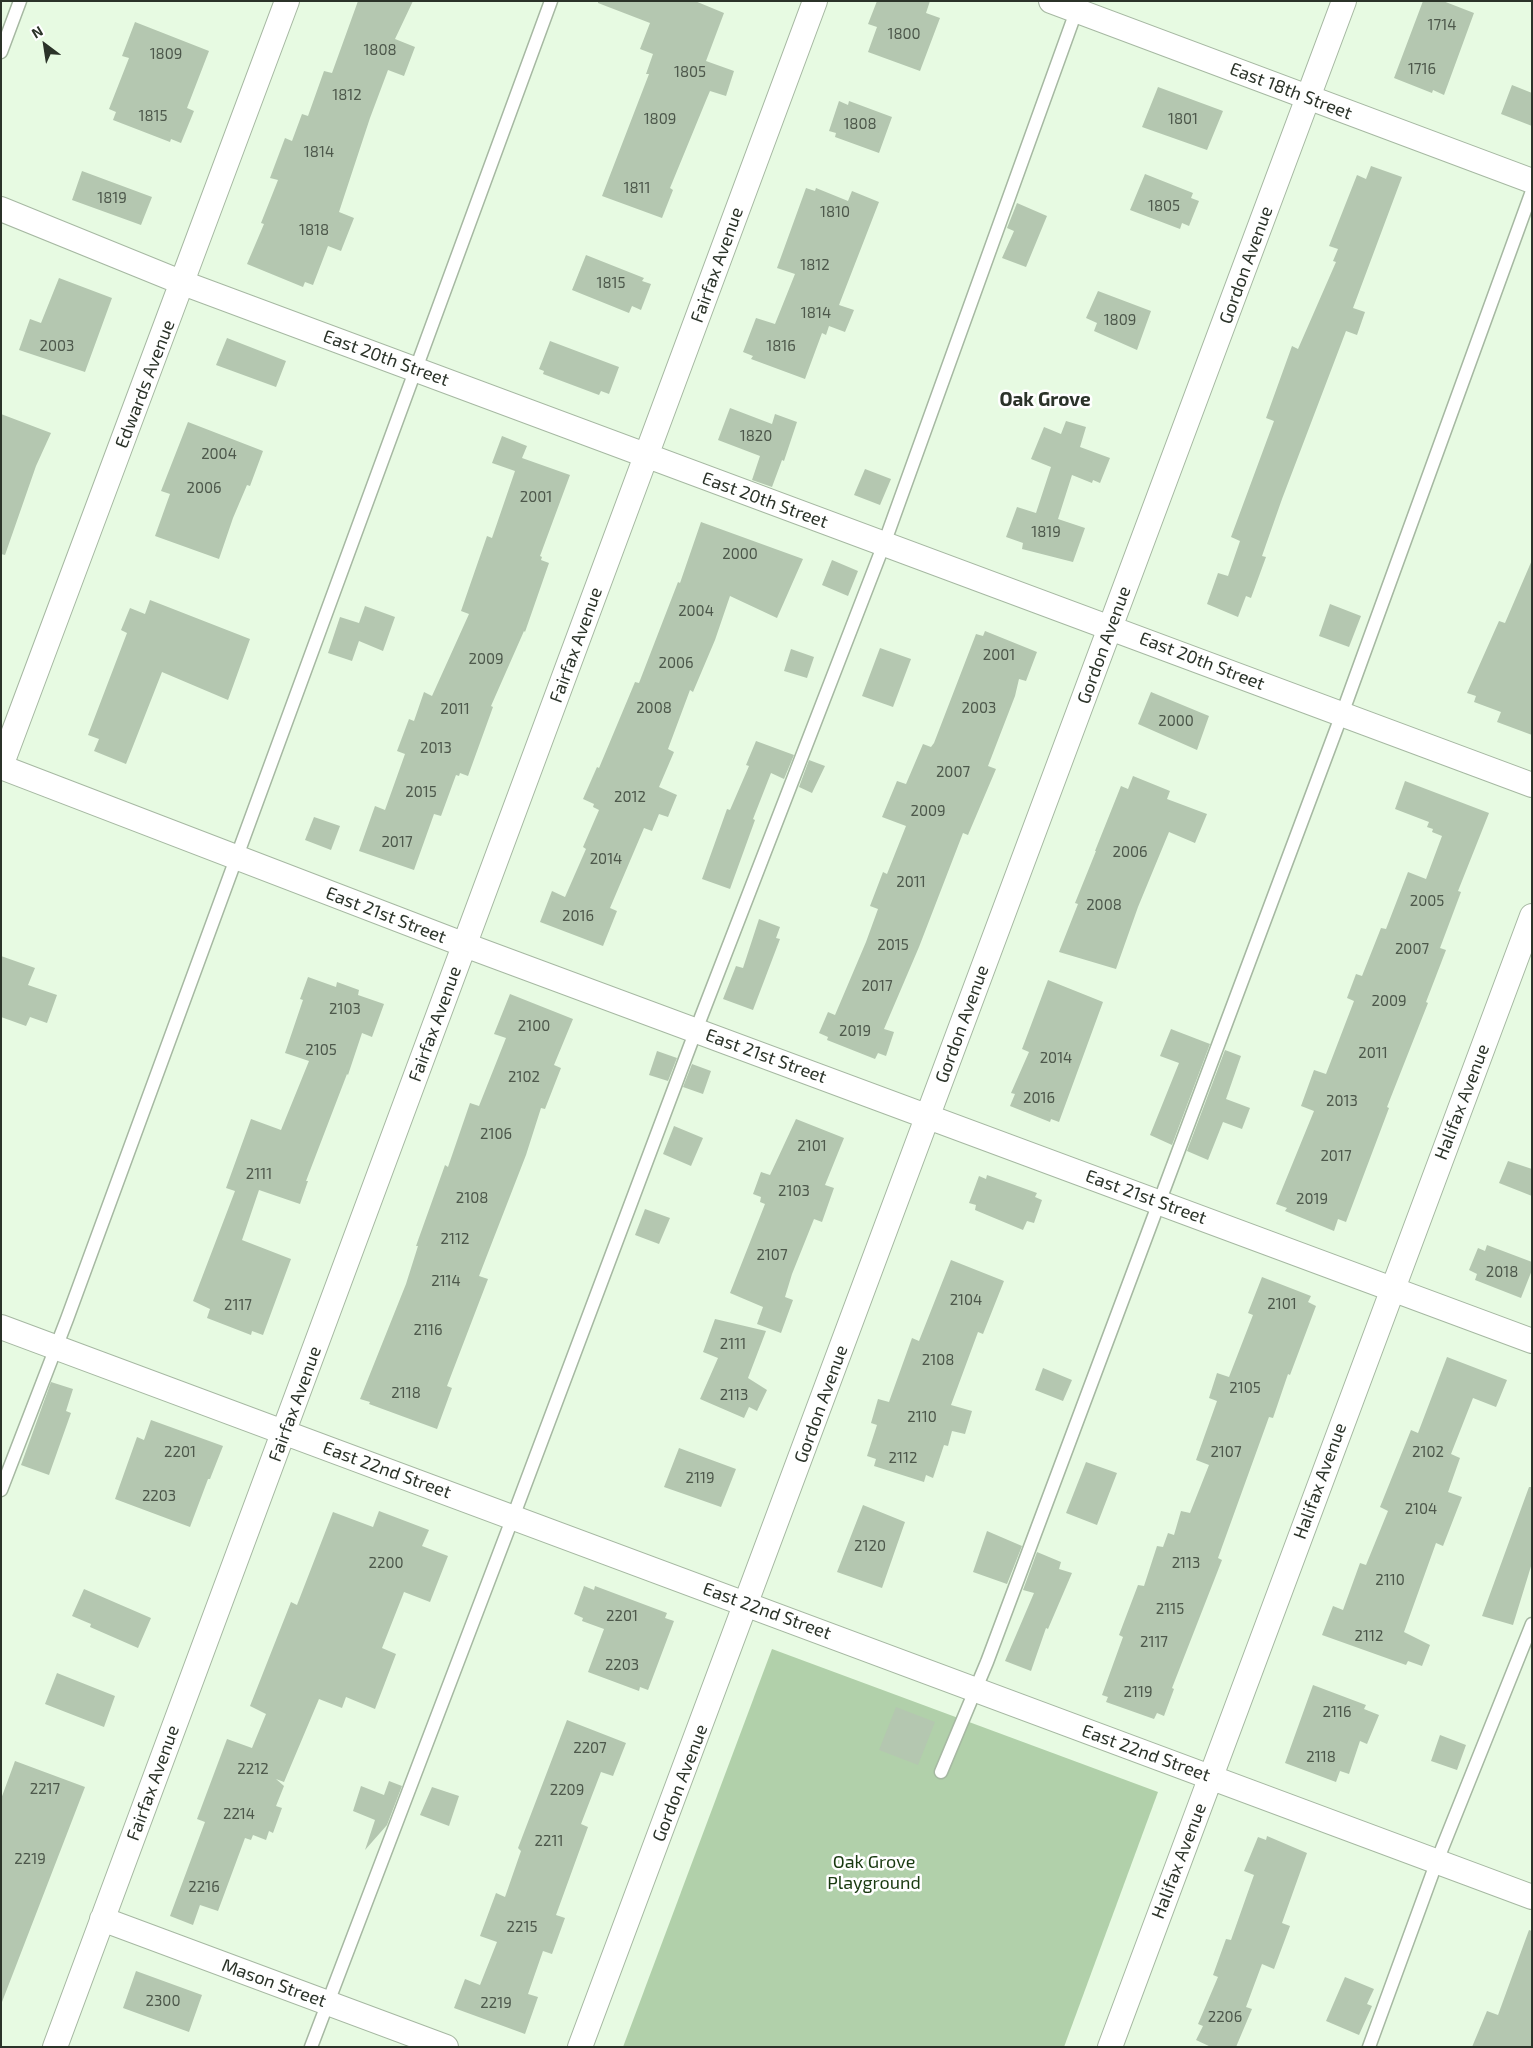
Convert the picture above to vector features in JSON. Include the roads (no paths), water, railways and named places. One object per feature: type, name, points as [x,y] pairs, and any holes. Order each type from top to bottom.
[{"type":"street","name":"Edwards Avenue","points":[[1,767],[184,283],[287,1]]},
{"type":"street","name":"Fairfax Avenue","points":[[54,2047],[815,1]]},
{"type":"street","name":"East 18th Street","points":[[1051,1],[1078,6],[1308,98],[1532,181]]},
{"type":"street","name":"Gordon Avenue","points":[[580,2047],[1344,1]]},
{"type":"street","name":"East 20th Street","points":[[1,209],[184,283],[1532,785]]},
{"type":"street","name":"East 21st Street","points":[[1,767],[465,945],[1532,1341]]},
{"type":"street","name":"Halifax Avenue","points":[[1110,2047],[1532,916]]},
{"type":"street","name":"East 22nd Street","points":[[1,1327],[1532,1897]]},
{"type":"street","name":"Mason Street","points":[[102,1919],[446,2047]]},
{"type":"lane","points":[[1,52],[20,1]]},
{"type":"lane","points":[[1,1490],[57,1347],[551,1]]},
{"type":"lane","points":[[311,2047],[696,1030],[884,544],[1078,6]]},
{"type":"lane","points":[[941,1772],[976,1689],[1160,1202],[1342,714],[1532,191]]},
{"type":"lane","points":[[1369,2047],[1437,1861],[1532,1624]]},
{"type":"district","name":"Oak Grove","points":[[1045,400]]},
{"type":"park label","name":"Oak Grove Playground","points":[[874,1872]]}]
